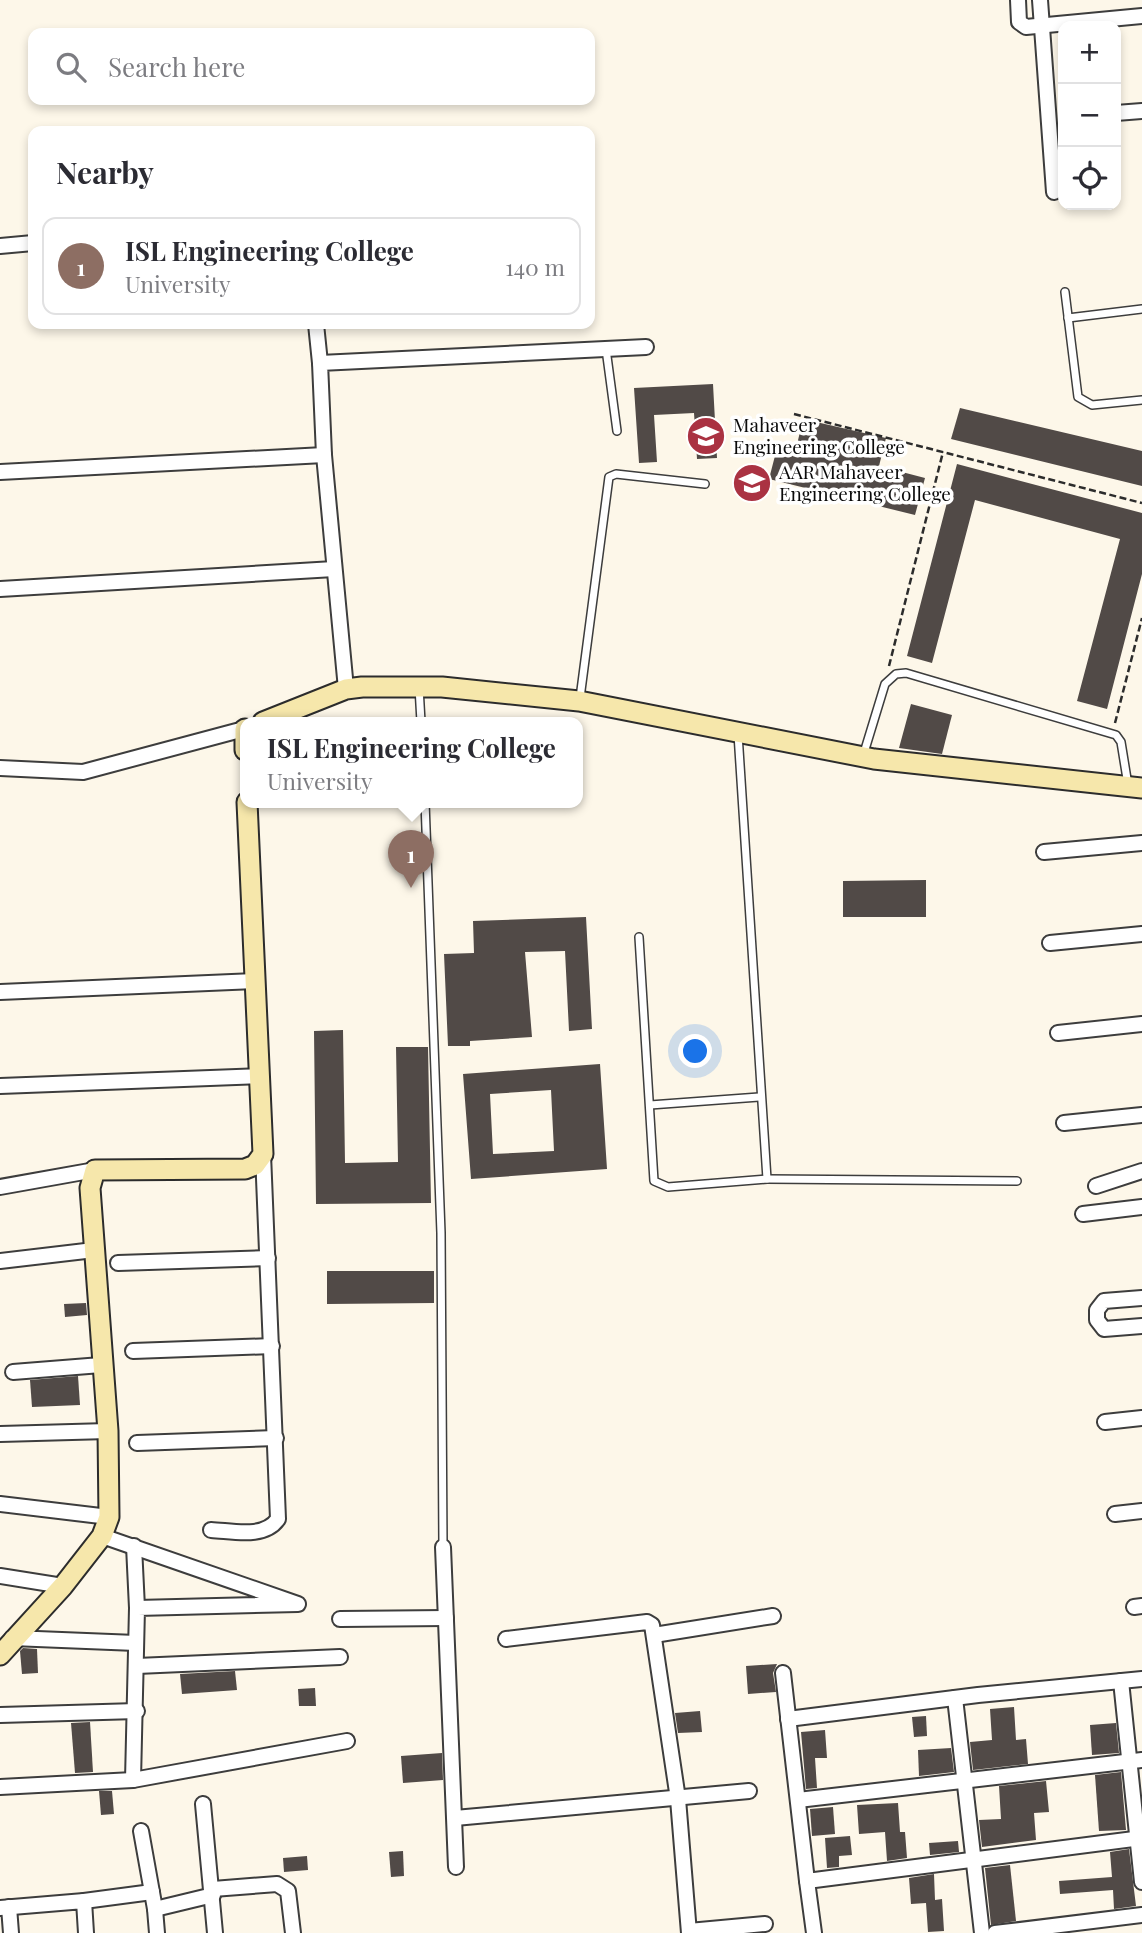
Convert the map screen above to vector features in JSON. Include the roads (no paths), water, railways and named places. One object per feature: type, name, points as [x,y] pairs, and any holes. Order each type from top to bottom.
[{"type":"street","points":[[1018,0],[1019,22],[1026,27],[1142,16]]},
{"type":"street","points":[[1040,0],[1041,26],[1056,119],[1054,192]]},
{"type":"street","points":[[1121,113],[1142,111]]},
{"type":"street","points":[[0,246],[28,243]]},
{"type":"street","points":[[317,329],[324,455],[346,689]]},
{"type":"street","points":[[320,363],[646,346]]},
{"type":"street","points":[[0,472],[324,455]]},
{"type":"street","points":[[0,589],[334,569]]},
{"type":"street","points":[[276,717],[346,689],[419,687],[579,701],[863,757],[1135,787]]},
{"type":"street","points":[[0,768],[83,772],[240,730]]},
{"type":"street","points":[[211,1530],[258,1532],[272,1528],[278,1519],[279,1507],[247,808]]},
{"type":"street","points":[[1044,852],[1142,843]]},
{"type":"street","points":[[1050,943],[1142,934]]},
{"type":"street","points":[[0,992],[255,981]]},
{"type":"street","points":[[1058,1033],[1142,1024]]},
{"type":"street","points":[[0,1086],[260,1076]]},
{"type":"street","points":[[1064,1124],[1142,1115]]},
{"type":"street","points":[[0,1187],[95,1170],[244,1169],[256,1165],[263,1154]]},
{"type":"street","points":[[0,1655],[12,1638],[63,1586],[102,1536],[109,1517],[108,1431],[101,1365],[90,1188],[95,1170]]},
{"type":"street","points":[[1096,1186],[1142,1171]]},
{"type":"street","points":[[1083,1214],[1142,1207]]},
{"type":"street","points":[[0,1261],[94,1250]]},
{"type":"street","points":[[118,1262],[268,1258]]},
{"type":"street","points":[[1142,1298],[1104,1301],[1097,1310],[1097,1320],[1104,1329],[1142,1326]]},
{"type":"street","points":[[134,1352],[272,1346]]},
{"type":"street","points":[[13,1372],[101,1365]]},
{"type":"street","points":[[1105,1422],[1142,1418]]},
{"type":"street","points":[[0,1434],[108,1431]]},
{"type":"street","points":[[138,1443],[276,1438]]},
{"type":"street","points":[[0,1504],[109,1517]]},
{"type":"street","points":[[1115,1514],[1142,1511]]},
{"type":"street","points":[[102,1536],[298,1604],[137,1608]]},
{"type":"street","points":[[133,1780],[137,1710],[134,1546]]},
{"type":"street","points":[[443,1547],[456,1867]]},
{"type":"street","points":[[0,1576],[63,1586]]},
{"type":"street","points":[[654,1635],[773,1616]]},
{"type":"street","points":[[340,1619],[446,1618]]},
{"type":"street","points":[[506,1639],[646,1622],[652,1625],[678,1799],[689,1932],[765,1924]]},
{"type":"street","points":[[12,1638],[135,1643]]},
{"type":"street","points":[[137,1666],[340,1657]]},
{"type":"street","points":[[783,1673],[814,1933]]},
{"type":"street","points":[[788,1719],[1142,1679]]},
{"type":"street","points":[[1121,1681],[1135,1761],[1142,1882]]},
{"type":"street","points":[[956,1698],[982,1933]]},
{"type":"street","points":[[0,1715],[137,1710]]},
{"type":"street","points":[[0,1787],[133,1780],[347,1741]]},
{"type":"street","points":[[798,1800],[964,1783],[1135,1761]]},
{"type":"street","points":[[455,1818],[749,1791]]},
{"type":"street","points":[[203,1804],[215,1933]]},
{"type":"street","points":[[141,1831],[157,1933]]},
{"type":"street","points":[[807,1881],[1140,1838]]},
{"type":"street","points":[[155,1909],[213,1892],[277,1884],[288,1891],[293,1933]]},
{"type":"street","points":[[11,1933],[4,1908],[152,1892]]},
{"type":"street","points":[[84,1901],[86,1933]]},
{"type":"street","points":[[995,1933],[1142,1915]]},
{"type":"lane","points":[[1065,292],[1078,397],[1092,405],[1142,400]]},
{"type":"lane","points":[[1068,318],[1142,309]]},
{"type":"lane","points":[[607,349],[617,430]]},
{"type":"lane","points":[[579,701],[609,477],[616,474],[705,484]]},
{"type":"lane","points":[[863,757],[883,688],[889,678],[906,673],[1113,733],[1121,742],[1135,787]]},
{"type":"lane","points":[[419,687],[421,717]]},
{"type":"lane","points":[[738,733],[767,1179]]},
{"type":"lane","points":[[425,808],[441,1233],[443,1547]]},
{"type":"lane","points":[[639,937],[652,1173],[660,1185],[767,1179],[1017,1181]]},
{"type":"lane","points":[[650,1105],[760,1097]]},
{"type":"place","name":"Mahaveer Engineering College","points":[[706,436]]},
{"type":"place","name":"AAR Mahaveer Engineering College","points":[[752,483]]},
{"type":"place","name":"ISL Engineering College","points":[[411,888]]}]
